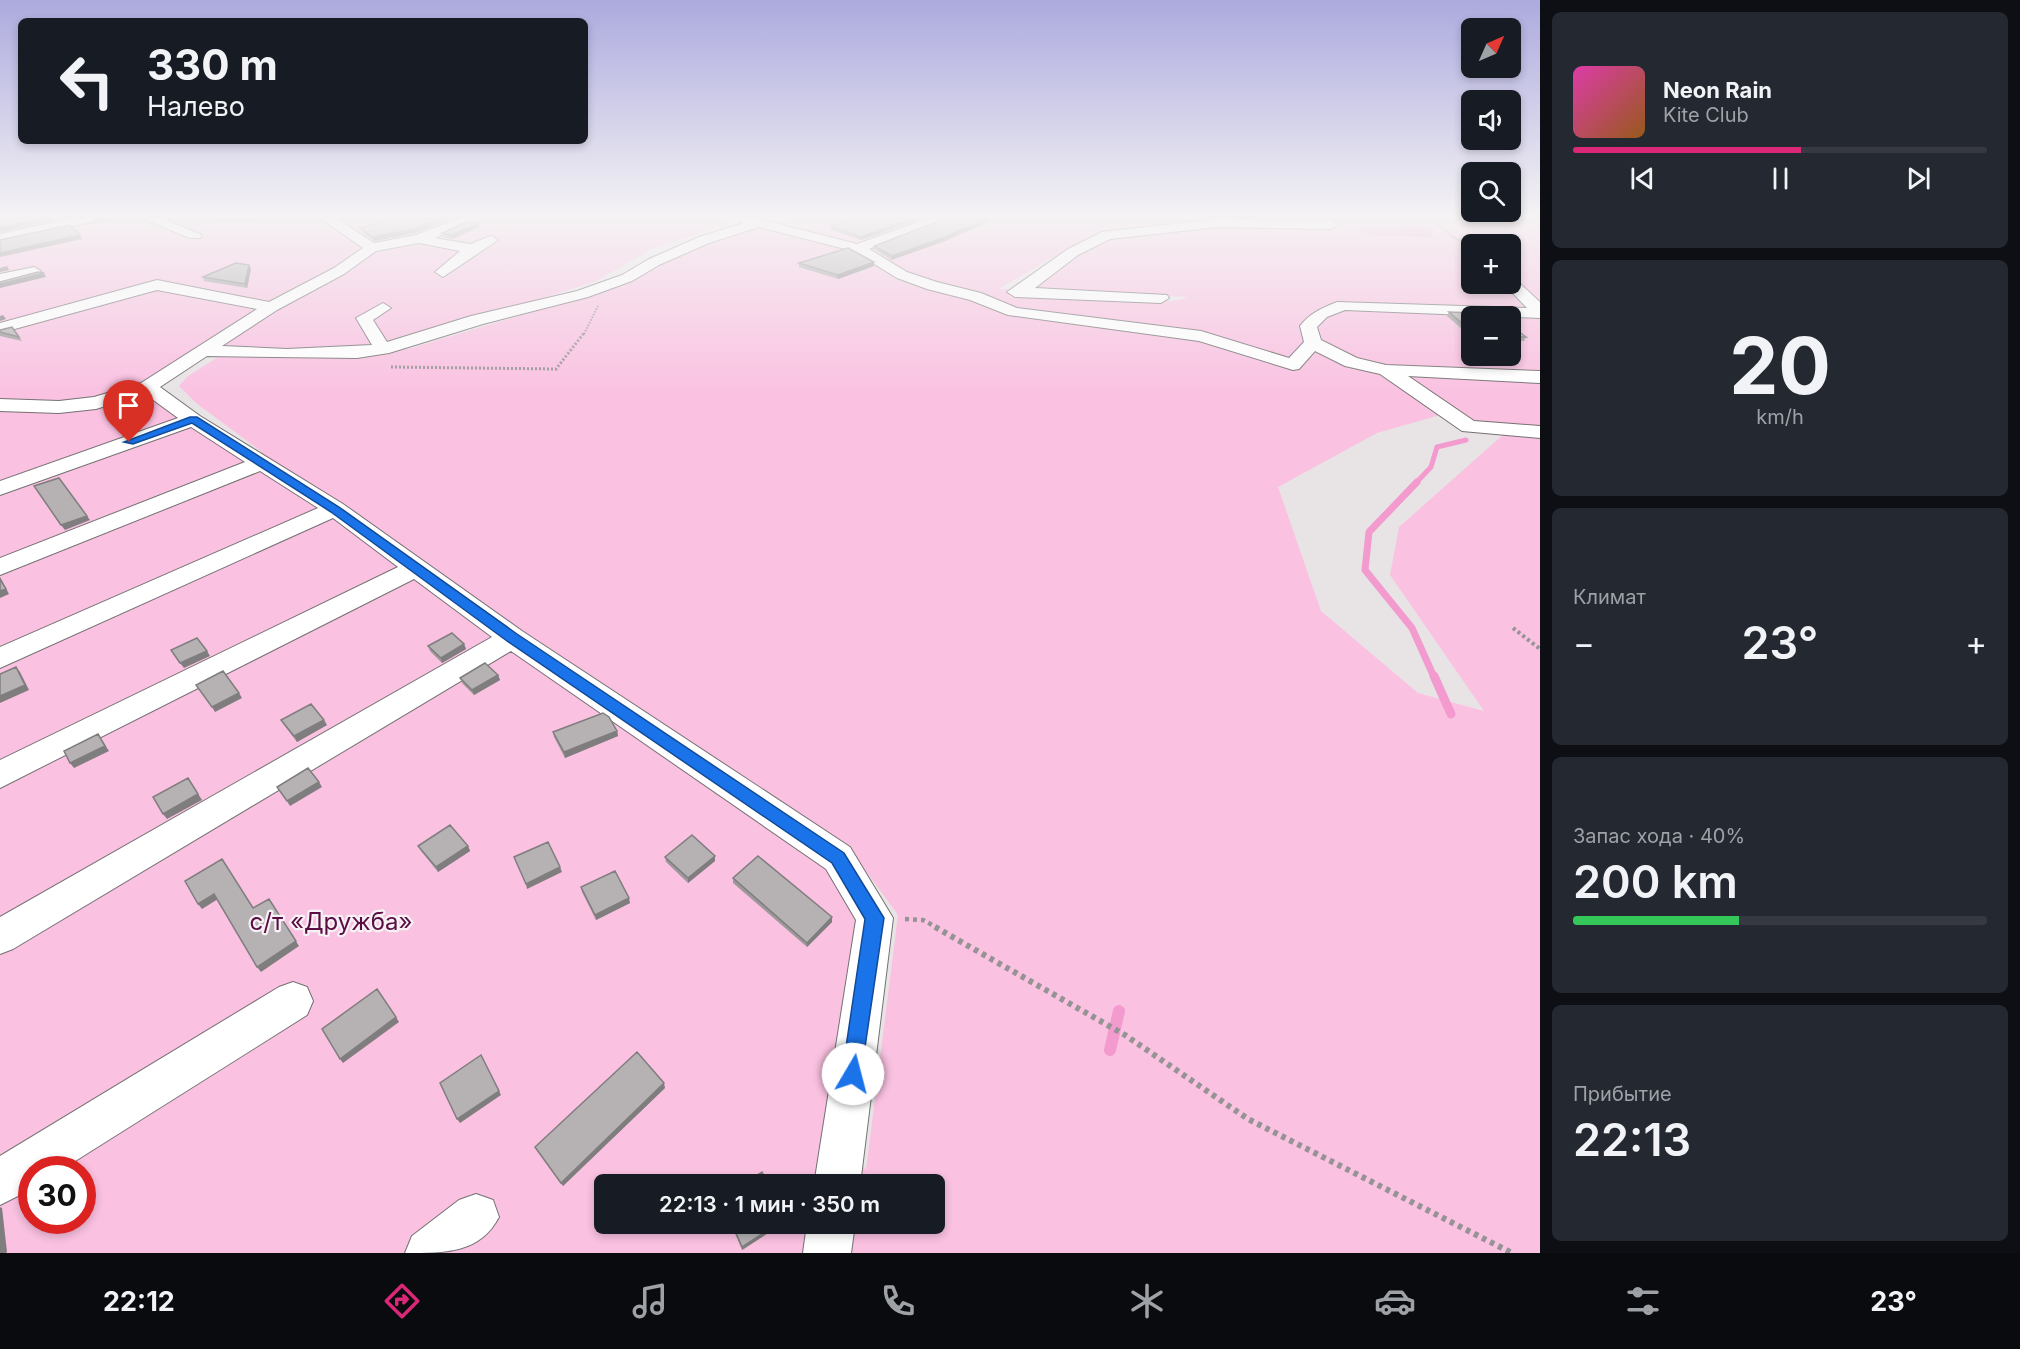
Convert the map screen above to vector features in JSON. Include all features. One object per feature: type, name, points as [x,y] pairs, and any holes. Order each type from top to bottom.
[{"type":"street","points":[[0,405],[59,407],[96,403],[148,387],[271,307],[330,276]]},
{"type":"street","points":[[204,351],[287,354],[357,353],[383,349],[477,320],[582,294],[630,276]]},
{"type":"street","points":[[906,276],[932,286],[975,296],[1014,312],[1201,336],[1293,365],[1313,343]]},
{"type":"street","points":[[1021,291],[1040,276]]},
{"type":"street","points":[[0,328],[157,285],[271,307]]},
{"type":"street","points":[[975,296],[1021,291],[1161,298]]},
{"type":"street","points":[[1521,293],[1540,312]]},
{"type":"street","points":[[1540,312],[1343,305],[1321,314],[1308,326],[1313,343],[1351,362],[1386,370],[1540,377]]},
{"type":"street","points":[[383,308],[364,318],[383,349]]},
{"type":"street","points":[[1386,370],[1469,427],[1540,432]]},
{"type":"street","points":[[148,387],[193,420],[335,509],[512,638],[838,858],[875,918],[839,1174]]},
{"type":"street","points":[[0,488],[193,420]]},
{"type":"street","points":[[0,567],[261,463]]},
{"type":"street","points":[[0,658],[335,509]]},
{"type":"street","points":[[0,774],[417,567]]},
{"type":"street","points":[[0,937],[512,638]]},
{"type":"street","points":[[0,1182],[293,1001]]},
{"type":"street","points":[[429,1253],[476,1217]]},
{"type":"street","points":[[827,1253],[830,1234]]},
{"type":"path","points":[[1513,628],[1540,649]]},
{"type":"path","points":[[875,918],[923,920],[1105,1022],[1248,1119],[1512,1253]]},
{"type":"green space","name":"с/т «Дружба»","points":[[0,276],[604,276],[594,282],[514,307],[397,349],[408,349],[618,286],[637,276],[1020,276],[998,289],[1017,289],[1040,276],[1461,276],[1461,294],[1521,294],[1521,276],[1540,276],[1540,1253],[0,1253]],"holes":[[[1029,289],[1189,297],[1173,301],[1010,294]],[[202,346],[231,349],[188,376],[179,386],[196,403],[262,452],[243,459],[139,387]],[[1440,415],[1505,433],[1399,527],[1390,575],[1484,711],[1418,693],[1321,611],[1278,487],[1377,433]],[[560,656],[852,852],[898,915],[866,1170],[827,1119],[863,923],[828,861],[538,665]]]},
{"type":"building","points":[[21,276],[30,276],[0,284],[0,282]]},
{"type":"building","points":[[204,276],[247,276],[245,284]]},
{"type":"building","points":[[1449,312],[1461,313],[1461,322]]},
{"type":"building","points":[[12,327],[19,337],[0,332],[0,330]]},
{"type":"building","points":[[59,478],[87,516],[61,525],[34,486]]},
{"type":"building","points":[[0,579],[6,589],[0,591]]},
{"type":"building","points":[[452,633],[464,644],[441,658],[428,646]]},
{"type":"building","points":[[197,638],[207,651],[180,663],[171,650]]},
{"type":"building","points":[[485,663],[498,675],[472,690],[460,678]]},
{"type":"building","points":[[16,667],[25,685],[0,696],[0,674]]},
{"type":"building","points":[[223,671],[239,693],[212,707],[196,685]]},
{"type":"building","points":[[311,704],[324,720],[294,736],[281,720]]},
{"type":"building","points":[[603,713],[609,717],[617,731],[564,752],[553,732]]},
{"type":"building","points":[[98,734],[105,746],[70,763],[64,751]]},
{"type":"building","points":[[308,768],[319,782],[287,801],[277,787]]},
{"type":"building","points":[[188,778],[198,794],[163,814],[153,797]]},
{"type":"building","points":[[450,825],[468,846],[436,867],[418,846]]},
{"type":"building","points":[[692,835],[715,856],[688,878],[665,857]]},
{"type":"building","points":[[548,842],[560,867],[526,884],[514,857]]},
{"type":"building","points":[[758,856],[832,917],[807,943],[733,878]]},
{"type":"building","points":[[222,859],[253,908],[269,899],[296,941],[257,967],[214,894],[198,904],[185,881]]},
{"type":"building","points":[[615,871],[629,898],[595,915],[581,887]]},
{"type":"building","points":[[377,989],[396,1017],[340,1059],[322,1029]]},
{"type":"building","points":[[637,1052],[664,1083],[561,1183],[535,1147]]},
{"type":"building","points":[[481,1055],[499,1091],[457,1119],[440,1083]]},
{"type":"building","points":[[736,1234],[762,1234],[742,1247]]},
{"type":"waterway","points":[[1415,484],[1431,467],[1437,447],[1466,440]]},
{"type":"waterway","points":[[1417,482],[1369,532],[1365,570],[1412,628],[1434,677]]},
{"type":"waterway","points":[[1434,676],[1451,714]]},
{"type":"waterway","points":[[1110,1050],[1119,1011]]},
{"type":"route","points":[[129,442],[193,420],[335,509],[512,638],[838,858],[875,918],[853,1074]]}]
